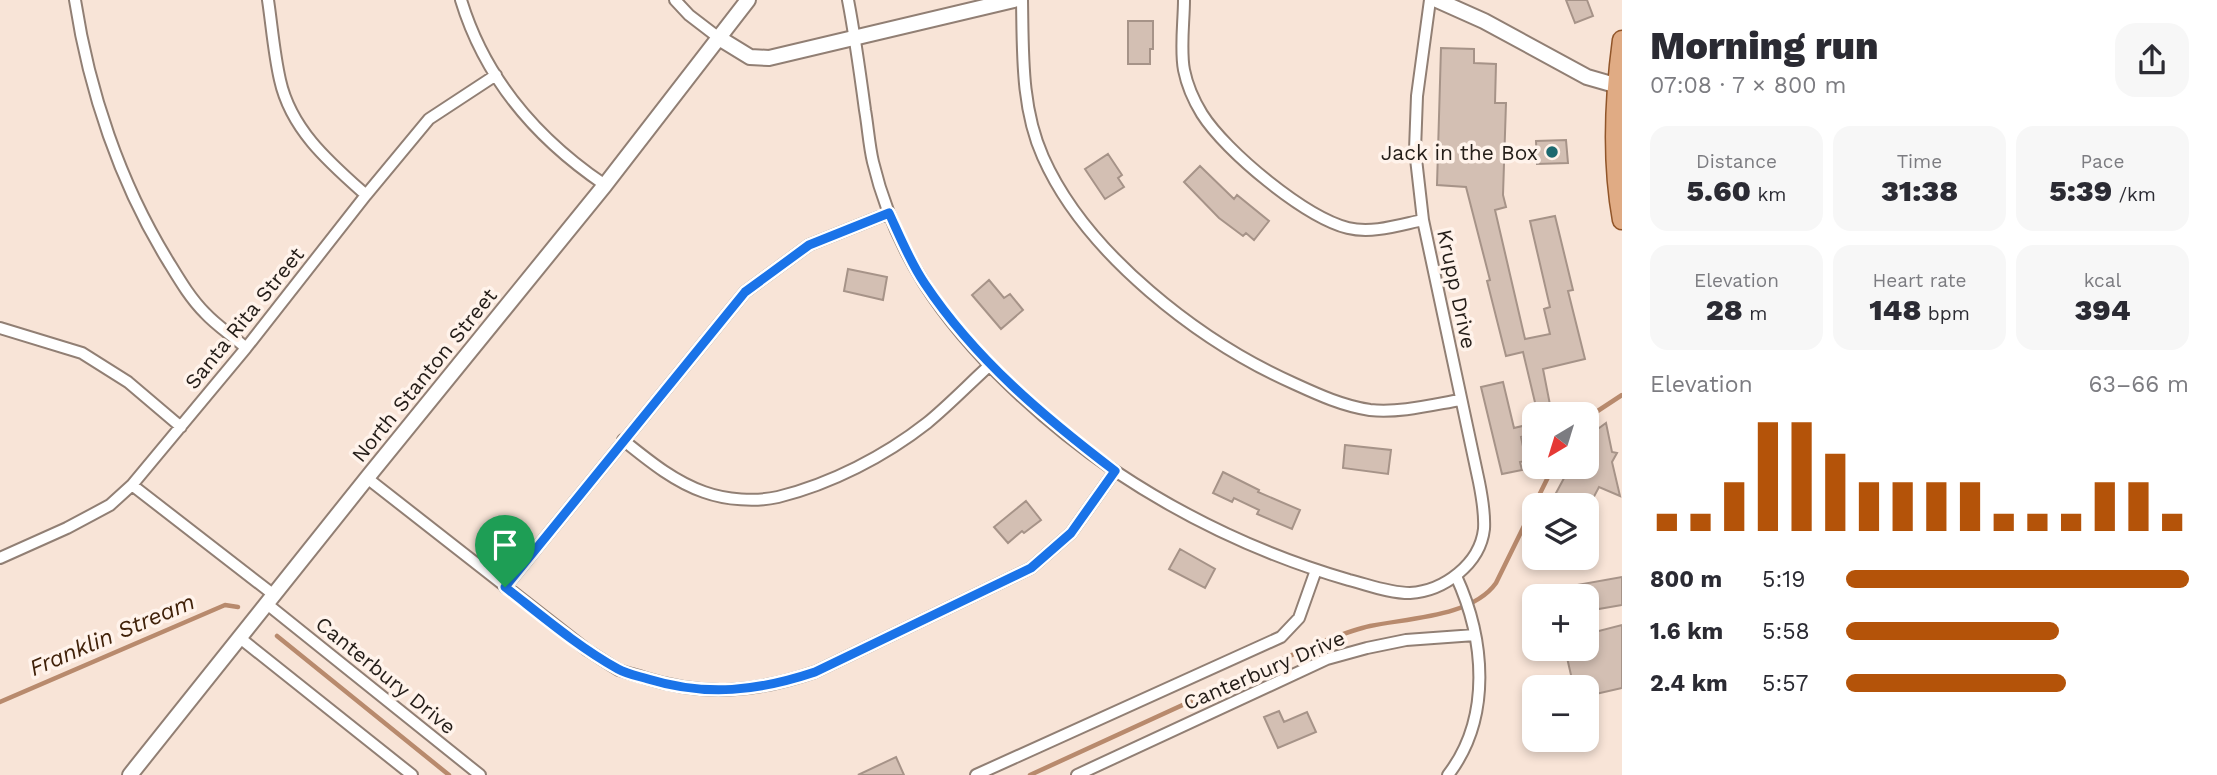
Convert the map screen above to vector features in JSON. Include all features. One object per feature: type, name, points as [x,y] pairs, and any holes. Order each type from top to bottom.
[{"type":"main road","points":[[1622,40],[1614,134],[1616,179],[1622,220]]},
{"type":"street","points":[[75,0],[81,35],[101,109],[114,150],[135,200],[184,287],[206,314],[246,348]]},
{"type":"street","points":[[268,0],[280,82],[292,114],[310,142],[366,195]]},
{"type":"street","points":[[461,0],[468,21],[496,75],[516,106],[542,135],[605,186]]},
{"type":"street","points":[[675,0],[689,15],[719,38],[750,57],[759,58],[1014,0]]},
{"type":"street","name":"North Stanton Street","points":[[130,775],[605,186],[748,0]]},
{"type":"street","points":[[848,0],[873,161],[889,213],[904,246],[925,284],[956,326],[990,365],[1035,408],[1115,471],[1195,519],[1250,545],[1316,570],[1388,591],[1427,591],[1456,576],[1465,593],[1475,635],[1480,675],[1479,707],[1470,736],[1457,764],[1448,775]]},
{"type":"street","points":[[1022,0],[1023,79],[1031,121],[1042,156],[1066,201],[1094,235],[1153,293],[1224,347],[1265,371],[1334,402],[1371,410],[1405,409],[1460,400]]},
{"type":"street","points":[[1184,0],[1184,68],[1191,92],[1203,115],[1252,167],[1315,214],[1349,228],[1377,230],[1423,220]]},
{"type":"street","name":"Krupp Drive","points":[[1430,0],[1417,96],[1415,150],[1423,220],[1484,513],[1481,543],[1456,576]]},
{"type":"street","points":[[1437,0],[1484,21],[1587,77],[1619,86]]},
{"type":"street","name":"Santa Rita Street","points":[[0,558],[110,505],[132,485],[246,348],[429,119],[496,75]]},
{"type":"street","points":[[505,587],[745,292],[809,245],[889,213]]},
{"type":"street","points":[[0,328],[82,353],[128,382],[181,427]]},
{"type":"street","points":[[623,440],[673,478],[705,493],[742,499],[776,498],[817,485],[896,445],[927,422],[990,365]]},
{"type":"street","points":[[367,478],[587,650],[621,670],[660,683],[696,690],[729,691],[758,688],[815,672],[1031,568],[1071,533],[1115,471]]},
{"type":"street","name":"Canterbury Drive","points":[[132,485],[480,775]]},
{"type":"street","name":"Canterbury Drive","points":[[976,775],[1281,637],[1299,618],[1316,570]]},
{"type":"street","name":"Canterbury Drive","points":[[1077,775],[1327,659],[1406,640],[1475,635]]},
{"type":"street","points":[[240,638],[412,775]]},
{"type":"building","points":[[1566,0],[1587,0],[1593,16],[1575,23]]},
{"type":"building","points":[[1128,21],[1153,21],[1150,64],[1128,64]]},
{"type":"building","points":[[1441,48],[1474,49],[1474,63],[1496,64],[1495,103],[1506,103],[1503,195],[1506,207],[1495,210],[1525,339],[1550,334],[1544,309],[1550,307],[1530,221],[1555,216],[1573,290],[1568,291],[1585,359],[1543,369],[1549,402],[1535,402],[1523,352],[1506,356],[1466,187],[1437,185]]},
{"type":"building","name":"Jack in the Box","points":[[1566,140],[1568,163],[1537,164],[1536,141]]},
{"type":"building","points":[[1108,154],[1122,175],[1118,178],[1124,187],[1105,199],[1085,169]]},
{"type":"building","points":[[1200,166],[1234,199],[1237,195],[1269,221],[1254,240],[1246,233],[1243,236],[1219,218],[1184,182]]},
{"type":"building","points":[[848,269],[887,277],[883,300],[844,291]]},
{"type":"building","points":[[989,280],[1004,298],[1010,294],[1023,310],[1001,329],[972,295]]},
{"type":"building","points":[[1503,382],[1514,428],[1522,426],[1522,470],[1502,474],[1481,387]]},
{"type":"building","points":[[1606,423],[1612,452],[1617,453],[1612,462],[1620,496],[1599,487],[1596,493],[1556,493],[1563,480],[1600,480],[1600,427]]},
{"type":"building","points":[[1345,445],[1391,450],[1388,474],[1343,468]]},
{"type":"building","points":[[1223,472],[1259,490],[1258,492],[1300,510],[1292,529],[1257,514],[1259,510],[1234,498],[1232,502],[1213,493]]},
{"type":"building","points":[[1026,501],[1041,520],[1008,543],[994,527]]},
{"type":"building","points":[[1180,549],[1215,569],[1205,588],[1169,569]]},
{"type":"building","points":[[1622,577],[1622,605],[1599,609],[1599,584],[1583,584]]},
{"type":"building","points":[[1622,625],[1622,688],[1599,693],[1599,675],[1571,675],[1568,661],[1599,661],[1599,631]]},
{"type":"building","points":[[1279,711],[1284,722],[1307,712],[1316,732],[1278,748],[1264,717]]},
{"type":"building","points":[[896,757],[904,775],[858,775]]},
{"type":"waterway","points":[[1600,409],[1622,395]]},
{"type":"waterway","points":[[1030,775],[1318,643],[1363,628],[1438,614],[1472,603],[1496,583],[1547,480]]},
{"type":"waterway","name":"Franklin Stream","points":[[0,702],[225,605],[238,607]]},
{"type":"waterway","points":[[277,636],[449,775]]},
{"type":"place","name":"Jack in the Box","points":[[1552,152]]},
{"type":"route","points":[[889,213],[925,284],[956,326],[990,365],[1035,408],[1115,471],[1071,533],[1031,568],[815,672],[758,688],[696,690],[660,683],[621,670],[587,650],[505,587],[745,292],[809,245],[889,213]]}]
